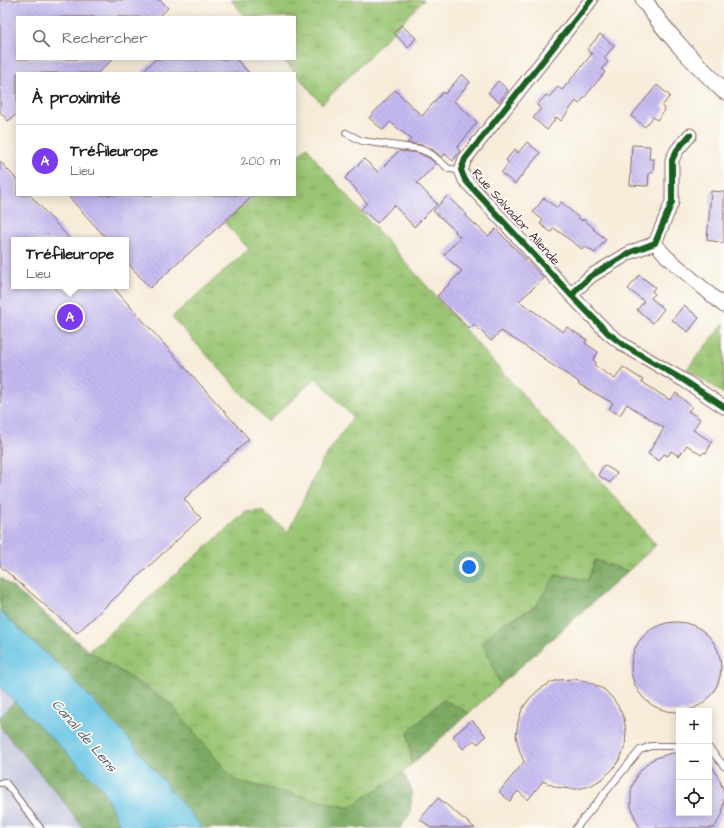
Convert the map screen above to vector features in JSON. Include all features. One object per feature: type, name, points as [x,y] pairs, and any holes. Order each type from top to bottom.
[{"type":"street","name":"Rue Salvador Allende","points":[[590,0],[465,159],[461,170],[464,180],[608,333],[625,346],[685,381],[724,407]]},
{"type":"street","points":[[644,0],[667,32],[724,91]]},
{"type":"street","points":[[572,296],[591,276],[631,252],[655,243],[672,202],[672,160],[677,150],[690,135]]},
{"type":"street","points":[[655,243],[666,256],[724,306]]},
{"type":"lane","name":"Rue Salvador Allende","points":[[346,133],[362,141],[420,149],[431,154],[449,170],[461,170]]},
{"type":"lane","points":[[576,828],[640,750],[651,746],[676,746]]},
{"type":"lane","points":[[712,752],[724,766]]},
{"type":"lane","points":[[0,782],[5,782],[40,828]]},
{"type":"shaded area","points":[[0,687],[15,701],[0,717]]},
{"type":"shaded area","points":[[0,727],[61,798],[83,828],[0,828]]},
{"type":"green space","points":[[231,0],[424,0],[322,104],[296,74],[296,72],[294,72],[284,60],[296,60],[296,16],[245,16]]},
{"type":"green space","points":[[307,147],[319,164],[656,545],[628,571],[595,560],[588,580],[556,575],[535,607],[502,624],[482,642],[500,685],[469,713],[443,700],[408,732],[412,764],[403,772],[349,808],[234,780],[170,703],[89,651],[246,512],[262,511],[288,532],[321,463],[353,417],[316,378],[268,422],[172,317],[249,249],[224,222],[253,196],[296,196],[296,157]]},
{"type":"green space","points":[[724,323],[724,394],[687,369]]},
{"type":"green space","points":[[595,560],[628,571],[500,685],[482,642],[502,624],[535,607],[556,575],[588,580]]},
{"type":"green space","points":[[0,577],[89,651],[170,703],[234,780],[349,808],[403,772],[412,791],[410,814],[400,828],[202,828],[127,737],[70,676],[0,611]]},
{"type":"green space","points":[[444,700],[469,713],[412,764],[408,732]]},
{"type":"green space","points":[[15,701],[102,788],[121,828],[83,828],[61,798],[0,727],[0,717]]},
{"type":"water","name":"Canal de Lens","points":[[0,611],[70,676],[127,737],[202,828],[121,828],[102,788],[0,687]]},
{"type":"building","points":[[0,0],[160,0],[168,8],[159,16],[16,16],[16,60],[112,60],[99,72],[16,72],[16,115],[8,121],[0,112]]},
{"type":"building","points":[[401,25],[416,38],[408,48],[394,33]]},
{"type":"building","points":[[600,34],[614,46],[604,58],[608,62],[602,69],[605,72],[579,104],[576,101],[561,121],[557,117],[547,130],[533,118],[541,109],[537,105],[546,95],[549,97],[558,87],[562,90],[592,54],[587,50]]},
{"type":"building","points":[[155,60],[237,60],[248,72],[142,72]]},
{"type":"building","points":[[462,74],[470,82],[454,101],[477,122],[457,148],[460,151],[453,161],[445,154],[442,157],[433,150],[422,145],[407,143],[411,139],[390,122],[383,130],[369,118],[395,90],[422,116],[443,92],[445,94]]},
{"type":"building","points":[[498,81],[508,90],[499,102],[488,93]]},
{"type":"building","points":[[657,85],[670,96],[662,106],[665,110],[657,120],[653,117],[645,127],[631,116]]},
{"type":"building","points":[[527,142],[540,153],[515,184],[501,173],[509,163],[506,160],[515,149],[518,153]]},
{"type":"building","points":[[632,145],[650,146],[649,159],[654,159],[653,173],[649,173],[648,186],[630,185]]},
{"type":"building","points":[[399,151],[419,153],[429,158],[436,164],[417,183],[437,204],[414,227],[394,205],[377,223],[361,209],[367,203],[345,178],[364,159],[378,172]]},
{"type":"building","points":[[0,161],[16,179],[16,196],[31,196],[68,237],[11,237],[11,289],[115,289],[249,439],[184,499],[201,518],[77,633],[0,566]]},
{"type":"building","points":[[711,191],[724,192],[724,243],[707,240]]},
{"type":"building","points":[[68,196],[253,196],[150,288],[129,264],[129,237],[105,237]]},
{"type":"building","points":[[447,196],[488,236],[496,229],[544,278],[519,301],[563,332],[567,327],[587,340],[585,343],[598,352],[593,360],[596,362],[594,365],[615,379],[623,367],[643,380],[642,382],[670,400],[676,393],[692,407],[688,411],[700,419],[693,430],[712,442],[706,453],[704,452],[701,455],[687,445],[679,456],[671,451],[668,456],[664,454],[659,461],[648,454],[664,428],[627,404],[620,415],[609,409],[613,403],[578,384],[579,382],[501,331],[491,341],[474,324],[469,329],[437,296],[462,271],[444,255],[460,237],[455,232],[456,231],[433,211]]},
{"type":"building","points":[[544,198],[557,208],[561,202],[582,221],[583,219],[606,239],[595,253],[584,246],[582,249],[554,228],[551,232],[540,224],[543,220],[533,212]]},
{"type":"building","points":[[639,275],[655,287],[652,291],[655,294],[651,298],[664,309],[653,323],[637,310],[644,301],[628,289]]},
{"type":"building","points":[[684,305],[699,318],[688,332],[672,320]]},
{"type":"building","points":[[604,465],[617,473],[610,483],[598,475]]},
{"type":"building","points":[[667,623],[685,623],[701,630],[708,635],[713,642],[720,658],[720,676],[708,699],[693,708],[676,708],[676,712],[659,708],[644,699],[632,676],[632,658],[639,642],[644,635],[651,630]]},
{"type":"building","points":[[573,679],[586,681],[605,690],[618,706],[624,718],[626,732],[625,746],[620,759],[612,770],[602,779],[590,786],[570,789],[556,787],[543,781],[528,800],[518,791],[510,801],[499,792],[524,762],[516,736],[522,709],[530,698],[540,689],[552,682]]},
{"type":"building","points":[[472,720],[486,736],[478,744],[474,740],[463,749],[453,736]]},
{"type":"building","points":[[676,753],[676,816],[712,816],[712,766],[724,793],[723,813],[714,828],[640,828],[631,806],[632,787],[637,775],[650,761]]},
{"type":"building","points":[[438,798],[475,828],[431,828],[420,819]]},
{"type":"cycle path","points":[[591,0],[465,159],[461,170],[465,180],[608,333],[625,346],[685,381],[724,407]]},
{"type":"cycle path","points":[[572,296],[591,276],[631,252],[655,243],[672,202],[672,160],[677,150],[690,135]]},
{"type":"place","name":"Tréfileurope","points":[[70,317]]}]
